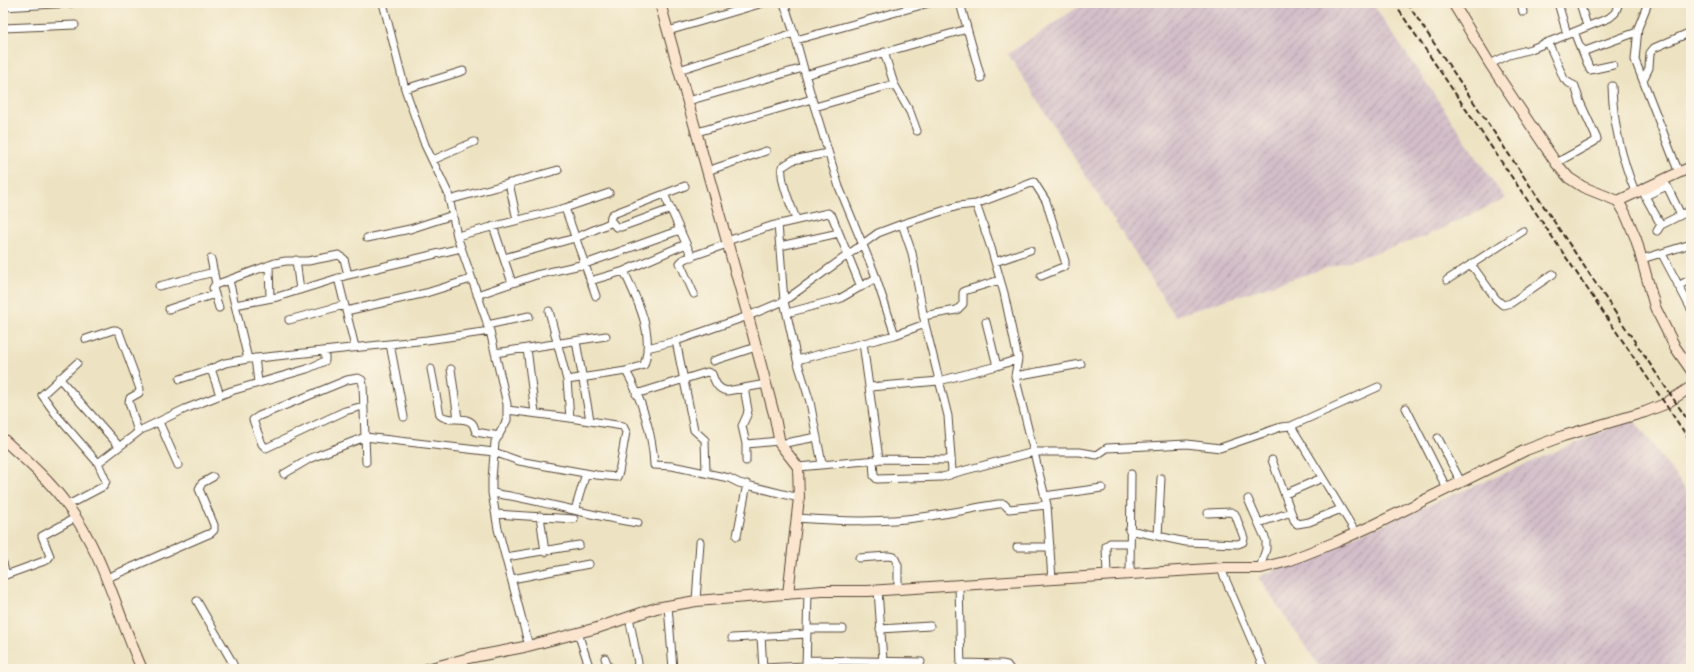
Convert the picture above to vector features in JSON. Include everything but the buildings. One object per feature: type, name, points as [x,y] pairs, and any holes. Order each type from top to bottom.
[{"type":"street","points":[[3,7],[72,3]]},
{"type":"street","points":[[383,3],[404,89],[425,145],[443,180],[453,215],[457,236],[495,353],[507,410],[507,420],[495,442],[492,493],[506,558],[529,646]]},
{"type":"street","points":[[660,3],[748,316],[775,418],[780,443],[798,467],[799,498],[788,594]]},
{"type":"street","points":[[668,31],[763,3]]},
{"type":"street","points":[[786,3],[838,187],[876,278],[895,335]]},
{"type":"street","points":[[679,70],[795,37],[929,3]]},
{"type":"street","points":[[960,3],[980,78]]},
{"type":"street","points":[[1453,3],[1490,64],[1556,163],[1569,178],[1583,187],[1618,201],[1626,212],[1636,239],[1655,307],[1675,347],[1691,370]]},
{"type":"street","points":[[1520,3],[1524,12]]},
{"type":"street","points":[[1558,3],[1571,33],[1582,50],[1590,70],[1613,65]]},
{"type":"street","points":[[1580,3],[1587,26]]},
{"type":"street","points":[[1490,64],[1509,55],[1531,49],[1612,16],[1617,10],[1619,3]]},
{"type":"street","points":[[1648,3],[1637,32],[1635,60],[1679,173]]},
{"type":"street","points":[[3,28],[75,25]]},
{"type":"street","points":[[688,101],[884,52],[967,29]]},
{"type":"street","points":[[1582,50],[1591,49],[1637,32]]},
{"type":"street","points":[[1643,80],[1649,68],[1650,54],[1654,48],[1691,32]]},
{"type":"street","points":[[1548,42],[1564,79],[1569,84],[1575,86],[1580,102],[1597,139],[1556,163]]},
{"type":"street","points":[[884,52],[894,84],[910,112],[917,131]]},
{"type":"street","points":[[404,89],[463,71]]},
{"type":"street","points":[[815,107],[894,84]]},
{"type":"street","points":[[1612,86],[1612,101],[1618,136],[1626,169],[1636,194]]},
{"type":"street","points":[[697,132],[812,99]]},
{"type":"street","points":[[433,160],[474,142]]},
{"type":"street","points":[[707,171],[766,151]]},
{"type":"street","points":[[796,220],[783,181],[782,167],[793,160],[828,153]]},
{"type":"street","points":[[1618,201],[1636,194],[1691,167]]},
{"type":"street","points":[[449,200],[558,170]]},
{"type":"street","points":[[647,348],[676,341],[748,316],[784,301],[878,234],[902,224],[958,206],[976,204],[1034,182],[1046,201],[1065,262],[1065,266],[1063,268],[1041,276]]},
{"type":"street","points":[[509,183],[517,220]]},
{"type":"street","points":[[504,258],[575,238],[608,225],[613,214],[685,186]]},
{"type":"street","points":[[1681,215],[1667,186],[1645,196],[1659,228],[1691,210]]},
{"type":"street","points":[[457,236],[565,208],[609,193]]},
{"type":"street","points":[[664,194],[692,257]]},
{"type":"street","points":[[976,204],[1000,280],[1018,359],[1015,376],[1047,506],[1052,580]]},
{"type":"street","points":[[565,208],[596,296]]},
{"type":"street","points":[[611,221],[616,227],[621,227],[671,210]]},
{"type":"street","points":[[694,294],[680,265],[682,261],[778,224],[828,213],[832,216],[847,256],[861,287]]},
{"type":"street","points":[[367,238],[410,229],[453,215]]},
{"type":"street","points":[[778,224],[784,301],[797,360],[810,402],[822,464]]},
{"type":"street","points":[[902,224],[912,253],[923,316],[948,416],[952,460],[951,474]]},
{"type":"street","points":[[493,226],[512,283]]},
{"type":"street","points":[[477,295],[536,275],[584,264],[680,230]]},
{"type":"street","points":[[1447,280],[1523,231]]},
{"type":"street","points":[[780,246],[839,233]]},
{"type":"street","points":[[590,281],[624,271],[686,244]]},
{"type":"street","points":[[1642,259],[1691,244]]},
{"type":"street","points":[[235,305],[270,298],[348,275],[461,248]]},
{"type":"street","points":[[995,262],[1030,250]]},
{"type":"street","points":[[1662,254],[1691,309]]},
{"type":"street","points":[[216,284],[269,265],[286,261],[308,261],[339,255],[344,260],[348,275]]},
{"type":"street","points":[[211,259],[216,284],[213,288],[219,308]]},
{"type":"street","points":[[296,260],[300,290]]},
{"type":"street","points":[[1471,264],[1496,299],[1503,305],[1511,303],[1553,274]]},
{"type":"street","points":[[269,265],[270,298]]},
{"type":"street","points":[[567,380],[626,371],[644,365],[648,354],[645,325],[636,297],[624,271]]},
{"type":"street","points":[[159,286],[214,272]]},
{"type":"street","points":[[338,278],[355,347]]},
{"type":"street","points":[[787,313],[839,299],[876,278]]},
{"type":"street","points":[[1678,286],[1691,279]]},
{"type":"street","points":[[229,280],[258,382]]},
{"type":"street","points":[[289,320],[426,293],[471,280]]},
{"type":"street","points":[[923,316],[958,310],[963,304],[962,293],[964,291],[1000,280]]},
{"type":"street","points":[[169,309],[215,294]]},
{"type":"street","points":[[549,310],[567,380],[570,418]]},
{"type":"street","points":[[180,379],[226,363],[390,344],[488,328],[529,316]]},
{"type":"street","points":[[986,322],[997,366]]},
{"type":"street","points":[[797,360],[895,335],[925,324]]},
{"type":"street","points":[[86,339],[113,330],[119,332],[140,389],[139,393],[132,397],[129,402],[138,432]]},
{"type":"street","points":[[495,353],[606,336]]},
{"type":"street","points":[[576,341],[590,420]]},
{"type":"street","points":[[676,341],[694,430],[703,437],[706,444],[706,473]]},
{"type":"street","points":[[863,343],[870,387],[876,460],[873,473],[877,479],[942,477],[1034,452],[1080,452],[1097,455],[1107,448],[1187,444],[1220,448],[1281,427],[1292,426],[1378,387]]},
{"type":"street","points":[[390,344],[404,417]]},
{"type":"street","points":[[713,362],[756,347]]},
{"type":"street","points":[[527,348],[535,413]]},
{"type":"street","points":[[98,462],[138,432],[220,395],[258,382],[307,369],[324,362],[326,358],[325,351]]},
{"type":"street","points":[[870,387],[939,381],[1018,359]]},
{"type":"street","points":[[68,505],[106,484],[98,462],[42,397],[42,393],[77,363]]},
{"type":"street","points":[[1015,376],[1080,364]]},
{"type":"street","points":[[211,369],[220,395]]},
{"type":"street","points":[[431,369],[440,415],[445,419],[467,421],[473,424],[476,432],[499,436]]},
{"type":"street","points":[[451,369],[458,420]]},
{"type":"street","points":[[626,371],[633,384],[653,449],[654,466],[672,466],[706,473],[799,498]]},
{"type":"street","points":[[636,394],[710,372],[718,387],[722,390],[727,391],[766,384]]},
{"type":"street","points":[[59,378],[119,446]]},
{"type":"street","points":[[364,406],[345,411],[266,448],[262,444],[253,422],[254,418],[336,384],[358,378],[362,380],[364,406],[366,462]]},
{"type":"street","points":[[427,669],[473,657],[529,646],[578,633],[629,618],[656,608],[696,601],[808,592],[898,589],[1130,574],[1260,568],[1288,561],[1356,533],[1526,450],[1563,436],[1660,407],[1691,387]]},
{"type":"street","points":[[744,388],[748,410],[742,426],[746,444],[746,461]]},
{"type":"street","points":[[1406,408],[1447,489]]},
{"type":"street","points":[[284,474],[311,458],[365,437],[494,452],[519,461],[617,477],[626,432],[621,424],[507,410]]},
{"type":"street","points":[[159,422],[178,465]]},
{"type":"street","points":[[1292,426],[1356,533]]},
{"type":"street","points":[[746,444],[780,443],[817,437]]},
{"type":"street","points":[[1438,438],[1461,482]]},
{"type":"street","points":[[3,440],[40,474],[68,505],[94,550],[107,578],[142,669]]},
{"type":"street","points":[[798,467],[876,460],[952,460]]},
{"type":"street","points":[[1272,460],[1296,522],[1300,524],[1342,509]]},
{"type":"street","points":[[575,510],[586,473]]},
{"type":"street","points":[[1130,574],[1129,530],[1131,474]]},
{"type":"street","points":[[107,578],[211,533],[214,530],[214,525],[199,489],[202,483],[213,477]]},
{"type":"street","points":[[1158,536],[1161,478]]},
{"type":"street","points":[[1285,494],[1322,478]]},
{"type":"street","points":[[737,536],[747,484]]},
{"type":"street","points":[[1044,496],[1102,488]]},
{"type":"street","points":[[492,493],[514,496],[615,520],[638,522]]},
{"type":"street","points":[[1248,500],[1266,540],[1266,549],[1260,568]]},
{"type":"street","points":[[797,518],[855,521],[889,520],[923,517],[998,504],[1004,504],[1009,509],[1047,506]]},
{"type":"street","points":[[1129,530],[1186,542],[1218,544],[1238,544],[1243,542],[1244,538],[1235,514],[1231,512],[1208,513]]},
{"type":"street","points":[[1259,523],[1291,512]]},
{"type":"street","points":[[496,514],[574,519]]},
{"type":"street","points":[[540,516],[546,552]]},
{"type":"street","points":[[3,563],[4,575],[47,560],[50,556],[42,536],[75,518]]},
{"type":"street","points":[[696,601],[700,542]]},
{"type":"street","points":[[1107,576],[1106,546],[1110,543],[1129,544]]},
{"type":"street","points":[[506,558],[579,545]]},
{"type":"street","points":[[1017,547],[1050,547]]},
{"type":"street","points":[[859,558],[894,557],[898,565],[898,589]]},
{"type":"street","points":[[512,579],[589,564]]},
{"type":"street","points":[[1220,569],[1264,669]]},
{"type":"street","points":[[959,585],[962,666],[1002,664],[1009,666],[1010,669]]},
{"type":"street","points":[[878,590],[883,661]]},
{"type":"street","points":[[806,665],[808,592]]},
{"type":"street","points":[[197,601],[235,669]]},
{"type":"street","points":[[668,606],[673,669]]},
{"type":"street","points":[[629,618],[638,662],[636,669]]},
{"type":"street","points":[[880,629],[930,626]]},
{"type":"street","points":[[732,638],[843,629]]},
{"type":"street","points":[[578,633],[590,669]]},
{"type":"street","points":[[761,636],[763,668],[883,661],[921,662]]},
{"type":"street","points":[[605,658],[609,669]]},
{"type":"street","points":[[891,669],[896,661]]},
{"type":"shaded area","points":[[1084,3],[1372,3],[1505,199],[1421,238],[1175,316],[1008,54]]},
{"type":"shaded area","points":[[1633,419],[1691,497],[1691,669],[1321,669],[1258,577]]},
{"type":"railway","points":[[1394,3],[1691,442]]},
{"type":"railway","points":[[1407,3],[1691,425]]}]
